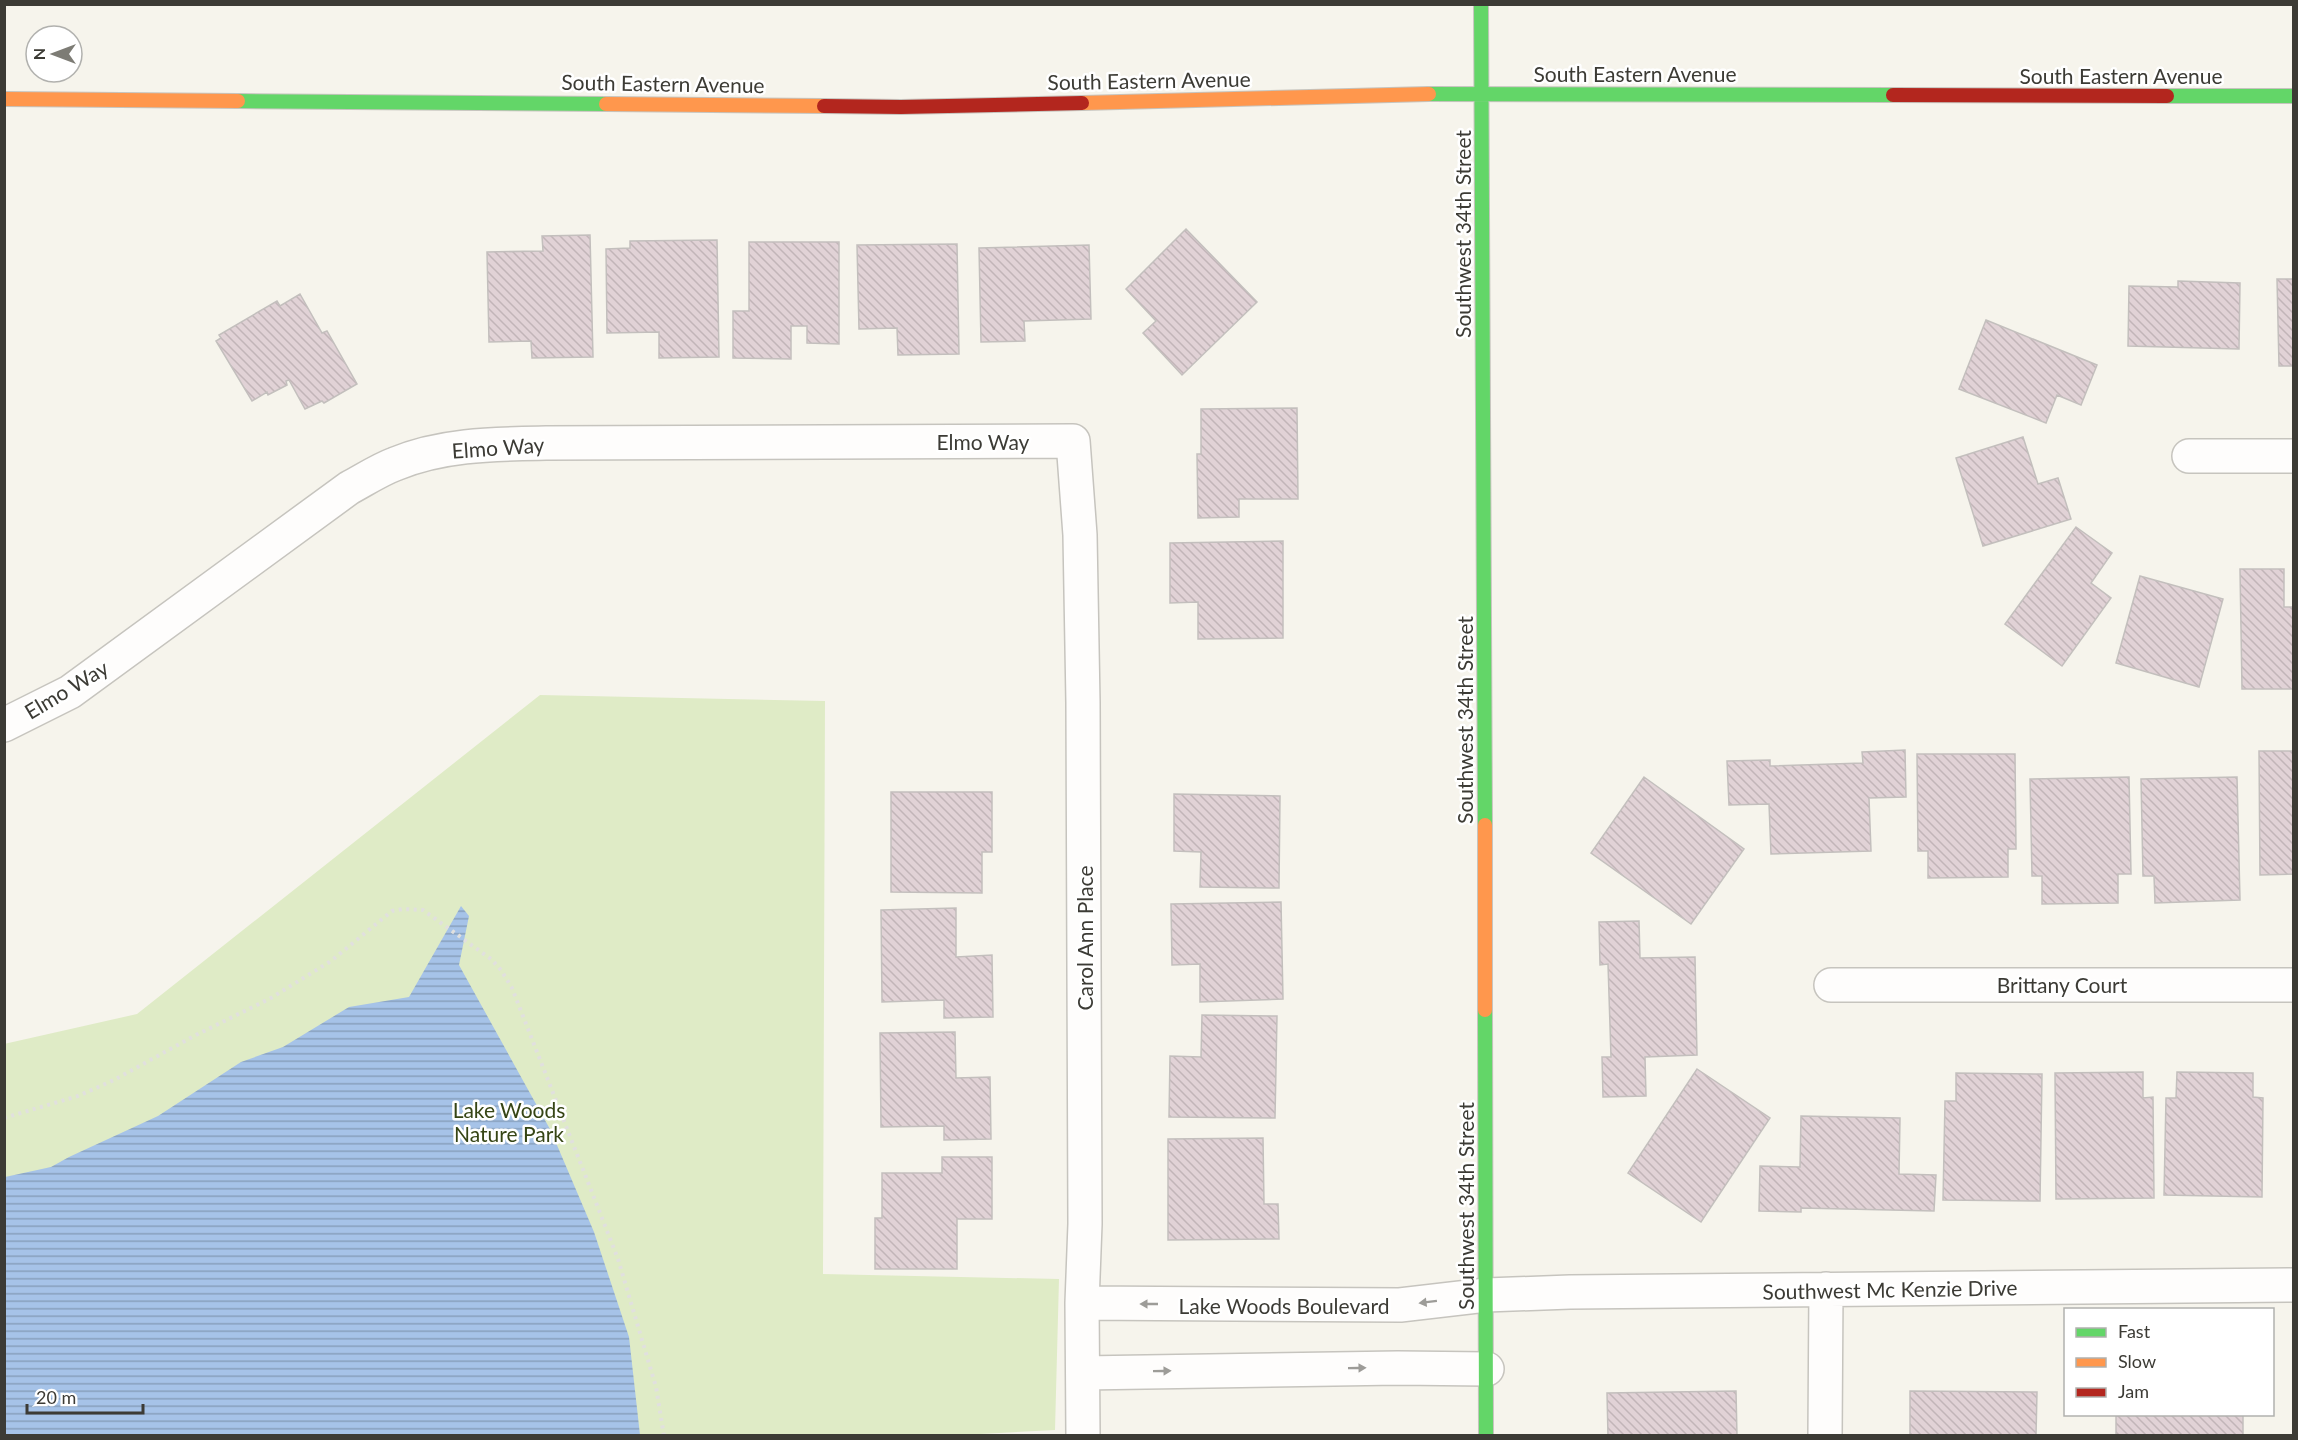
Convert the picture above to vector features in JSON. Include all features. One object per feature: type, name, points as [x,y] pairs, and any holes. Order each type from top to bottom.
[{"type":"street","name":"Southwest 34th Street","points":[[1481,4],[1486,1436]]},
{"type":"street","name":"South Eastern Avenue","points":[[4,99],[901,106],[1483,93],[2294,96]]},
{"type":"street","name":"Elmo Way","points":[[4,725],[70,692],[349,488],[395,464],[438,451],[525,443],[1073,441]]},
{"type":"street","name":"Carol Ann Place","points":[[1073,441],[1080,536],[1083,702],[1085,1224],[1082,1303],[1083,1436]]},
{"type":"street","points":[[2189,456],[2294,456]]},
{"type":"street","name":"Brittany Court","points":[[1831,985],[2294,985]]},
{"type":"street","name":"Southwest Mc Kenzie Drive","points":[[1486,1295],[1570,1292],[2294,1285]]},
{"type":"street","points":[[1825,1436],[1826,1289]]},
{"type":"street","name":"Lake Woods Boulevard","points":[[1082,1303],[1400,1305],[1486,1295]]},
{"type":"street","points":[[1083,1373],[1398,1368],[1486,1369]]},
{"type":"path","points":[[4,1118],[78,1096],[114,1080],[194,1036],[272,998],[331,961],[392,911],[423,910],[473,945],[501,970],[512,988],[618,1259],[656,1387],[664,1436]]},
{"type":"green space","name":"Lake Woods Nature Park","points":[[540,695],[825,701],[823,1274],[1059,1279],[1055,1430],[943,1436],[5,1435],[4,1044],[137,1014]]},
{"type":"water","points":[[461,906],[469,916],[459,965],[551,1131],[594,1232],[629,1337],[640,1435],[5,1435],[5,1177],[51,1167],[158,1116],[241,1062],[283,1047],[349,1007],[409,997]]},
{"type":"building","points":[[1186,229],[1257,302],[1182,375],[1143,333],[1156,321],[1126,289]]},
{"type":"building","points":[[590,235],[593,357],[532,358],[531,341],[489,342],[487,252],[543,251],[542,236]]},
{"type":"building","points":[[717,240],[719,357],[659,358],[659,332],[607,333],[606,249],[630,248],[630,241]]},
{"type":"building","points":[[749,242],[839,242],[839,344],[807,343],[807,326],[791,326],[791,359],[733,358],[733,311],[749,311]]},
{"type":"building","points":[[957,244],[959,354],[898,355],[897,328],[859,329],[857,245]]},
{"type":"building","points":[[1089,245],[1091,319],[1024,321],[1025,341],[981,342],[979,248]]},
{"type":"building","points":[[2277,279],[2294,279],[2294,366],[2279,366]]},
{"type":"building","points":[[2178,281],[2240,283],[2239,349],[2128,346],[2129,286],[2178,287]]},
{"type":"building","points":[[300,294],[322,333],[327,331],[357,384],[324,403],[322,401],[305,409],[289,380],[286,381],[287,385],[268,395],[267,392],[252,401],[216,341],[221,338],[219,335],[277,301],[280,306]]},
{"type":"building","points":[[1986,320],[2097,365],[2081,405],[2057,395],[2046,423],[1959,389]]},
{"type":"building","points":[[1297,408],[1298,499],[1239,499],[1239,517],[1198,518],[1197,454],[1201,454],[1201,409]]},
{"type":"building","points":[[2023,437],[2038,484],[2058,478],[2071,519],[1983,546],[1956,458]]},
{"type":"building","points":[[2076,527],[2112,553],[2091,583],[2111,598],[2062,666],[2005,624]]},
{"type":"building","points":[[1283,541],[1283,638],[1198,639],[1198,602],[1170,603],[1170,543]]},
{"type":"building","points":[[2240,569],[2284,569],[2284,607],[2294,607],[2294,689],[2242,689]]},
{"type":"building","points":[[2140,576],[2223,599],[2199,687],[2116,663]]},
{"type":"building","points":[[1905,750],[1906,797],[1869,798],[1871,851],[1771,854],[1769,804],[1729,805],[1727,761],[1770,760],[1770,766],[1863,763],[1862,752]]},
{"type":"building","points":[[2259,751],[2294,751],[2294,874],[2260,875]]},
{"type":"building","points":[[1917,754],[2015,754],[2016,849],[2008,849],[2008,877],[1928,878],[1928,851],[1918,851]]},
{"type":"building","points":[[1644,777],[1744,849],[1691,924],[1591,853]]},
{"type":"building","points":[[2129,777],[2131,874],[2118,874],[2118,903],[2042,904],[2042,876],[2032,876],[2030,779]]},
{"type":"building","points":[[2237,777],[2240,900],[2155,903],[2154,876],[2143,876],[2141,779]]},
{"type":"building","points":[[891,792],[992,792],[992,852],[982,852],[982,893],[891,892]]},
{"type":"building","points":[[1174,794],[1280,796],[1279,888],[1200,887],[1201,852],[1174,851]]},
{"type":"building","points":[[1281,902],[1283,999],[1200,1002],[1200,964],[1172,965],[1171,904]]},
{"type":"building","points":[[956,908],[956,957],[992,955],[993,1017],[944,1018],[944,1000],[882,1002],[881,910]]},
{"type":"building","points":[[1639,921],[1640,958],[1695,957],[1697,1055],[1645,1057],[1646,1096],[1603,1097],[1602,1057],[1611,1057],[1608,964],[1600,965],[1599,922]]},
{"type":"building","points":[[1202,1015],[1277,1016],[1275,1118],[1169,1117],[1170,1056],[1201,1057]]},
{"type":"building","points":[[955,1032],[956,1078],[990,1077],[991,1139],[944,1140],[944,1126],[881,1127],[880,1033]]},
{"type":"building","points":[[1697,1069],[1770,1118],[1701,1222],[1628,1173]]},
{"type":"building","points":[[2143,1072],[2143,1098],[2153,1097],[2154,1198],[2056,1199],[2055,1073]]},
{"type":"building","points":[[2177,1072],[2253,1073],[2253,1097],[2263,1098],[2262,1197],[2164,1195],[2166,1098],[2176,1098]]},
{"type":"building","points":[[1956,1073],[2042,1074],[2040,1201],[1943,1200],[1945,1101],[1956,1101]]},
{"type":"building","points":[[1801,1116],[1900,1118],[1899,1174],[1936,1175],[1934,1211],[1801,1208],[1801,1212],[1759,1211],[1760,1166],[1800,1167]]},
{"type":"building","points":[[1263,1138],[1264,1204],[1278,1204],[1279,1239],[1168,1240],[1168,1139]]},
{"type":"building","points":[[942,1157],[992,1157],[992,1219],[957,1219],[957,1269],[875,1269],[875,1218],[882,1218],[882,1173],[942,1173]]},
{"type":"building","points":[[1736,1391],[1737,1436],[1608,1436],[1607,1393]]},
{"type":"building","points":[[1910,1391],[2037,1392],[2036,1436],[1910,1436]]},
{"type":"building","points":[[2116,1416],[2243,1416],[2243,1436],[2116,1436]]},
{"type":"traffic: fast","points":[[1481,4],[1485,825]]},
{"type":"traffic: fast","points":[[1429,94],[1893,95]]},
{"type":"traffic: fast","points":[[2167,96],[2294,96]]},
{"type":"traffic: fast","points":[[238,101],[606,104]]},
{"type":"traffic: fast","points":[[1485,1010],[1486,1436]]},
{"type":"traffic: slow","points":[[1082,103],[1429,94]]},
{"type":"traffic: slow","points":[[4,99],[238,101]]},
{"type":"traffic: slow","points":[[606,104],[824,106]]},
{"type":"traffic: slow","points":[[1485,825],[1485,1010]]},
{"type":"traffic: jam","points":[[1893,95],[2167,96]]},
{"type":"traffic: jam","points":[[824,106],[901,107],[1082,103]]}]
